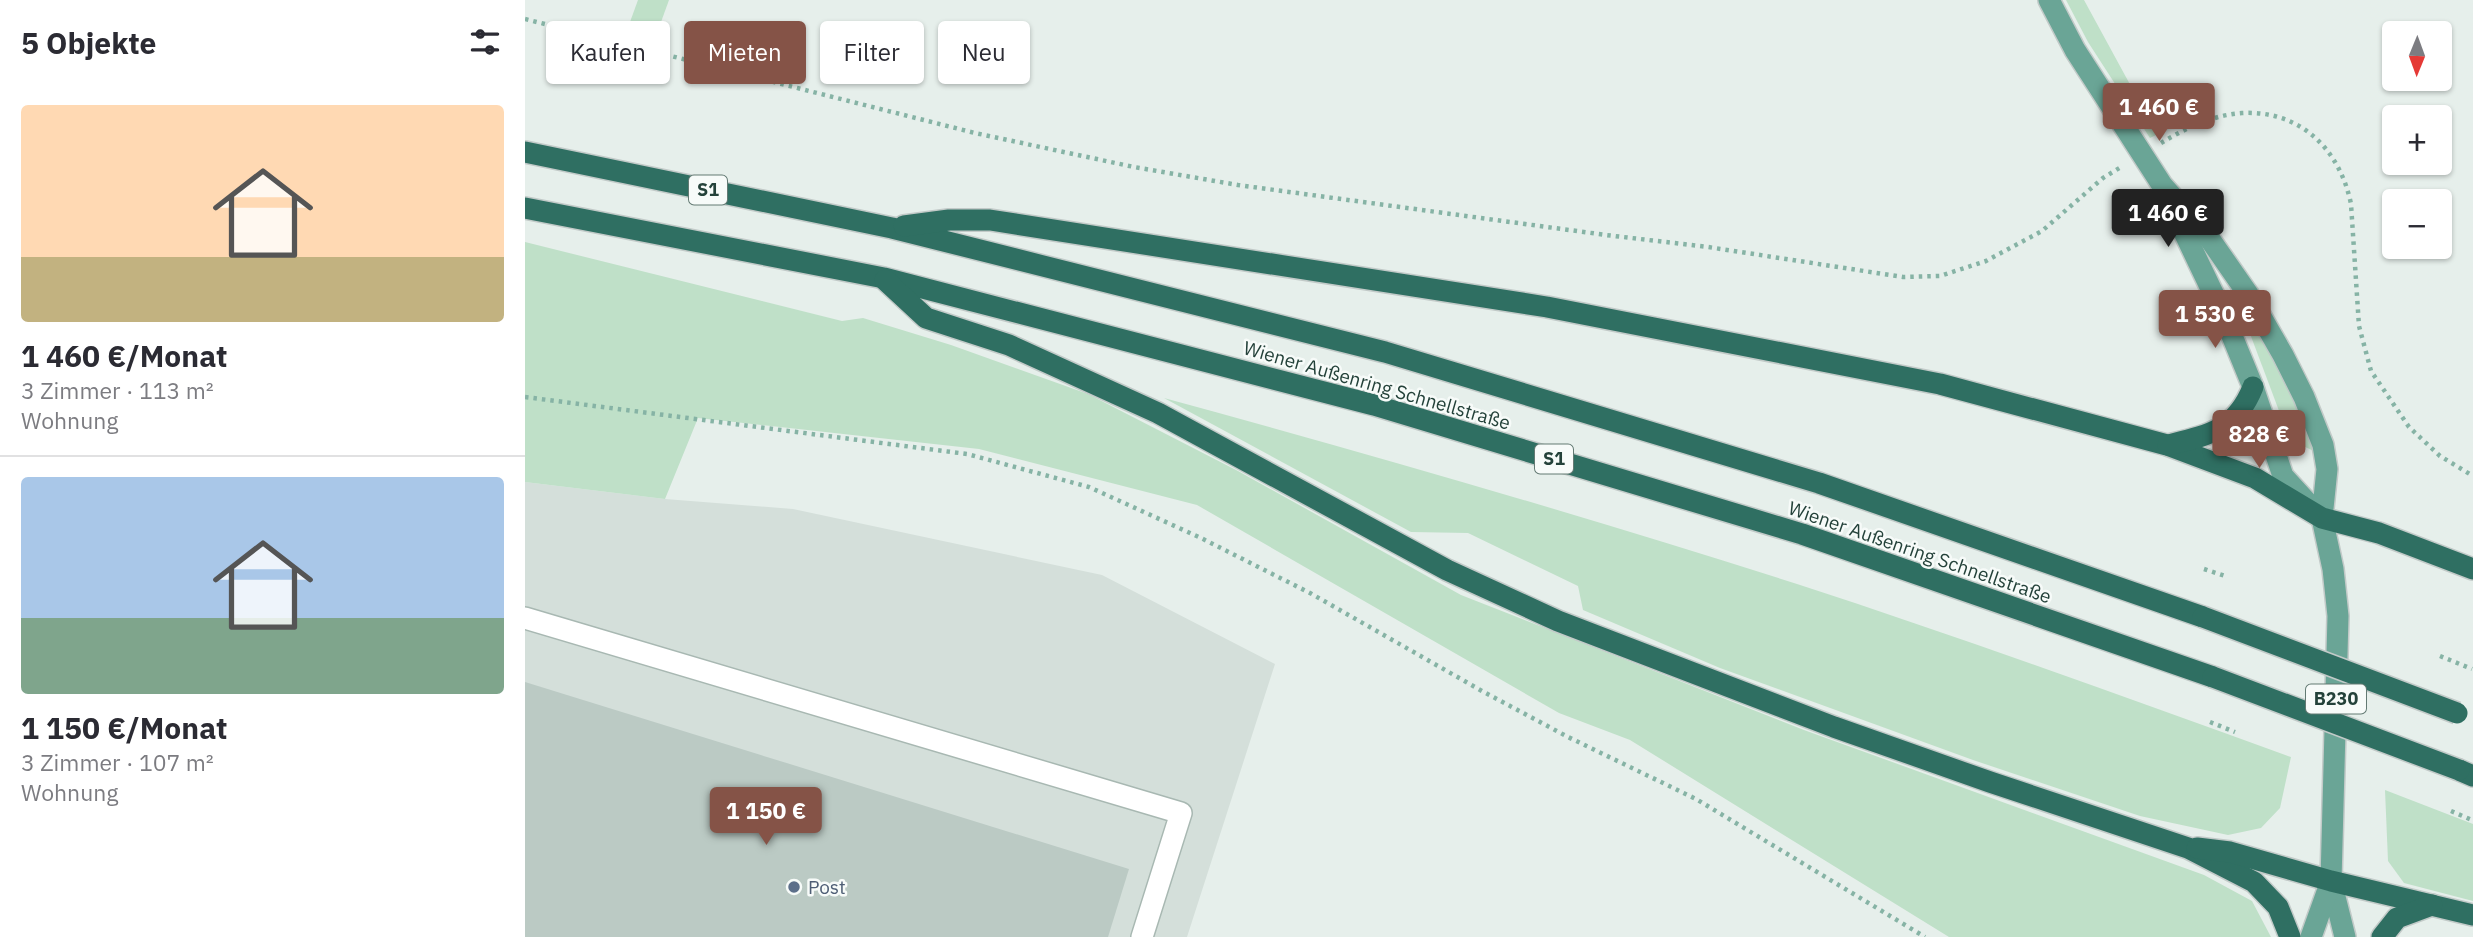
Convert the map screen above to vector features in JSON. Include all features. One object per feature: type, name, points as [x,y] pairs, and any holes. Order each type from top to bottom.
[{"type":"highway","name":"Wiener Außenring Schnellstraße","points":[[525,152],[892,228],[1398,356],[1819,483],[2203,617],[2465,716]]},
{"type":"highway","name":"Wiener Außenring Schnellstraße","points":[[525,208],[884,278],[1374,405],[1802,534],[2213,677],[2466,773]]},
{"type":"highway","points":[[892,228],[949,219],[990,220],[1547,307],[1940,384],[2167,445],[2255,478],[2322,518],[2379,533],[2473,569]]},
{"type":"highway","points":[[884,278],[926,318],[1009,345],[1158,413],[1447,570],[1558,621],[1834,727],[2188,848],[2254,881],[2278,907],[2290,937]]},
{"type":"highway","points":[[2167,445],[2210,435],[2219,430],[2236,418],[2246,405],[2253,387]]},
{"type":"highway","points":[[2188,848],[2230,852],[2331,881],[2473,915]]},
{"type":"highway","points":[[2382,937],[2397,918],[2432,905]]},
{"type":"main road","points":[[2049,0],[2075,50],[2141,154],[2162,185],[2209,238],[2248,294],[2304,397],[2323,445],[2327,469],[2322,518]]},
{"type":"main road","points":[[2162,185],[2223,314],[2253,387],[2283,476],[2322,518]]},
{"type":"main road","name":"B230","points":[[2322,518],[2333,569],[2338,616],[2331,881],[2345,937]]},
{"type":"main road","name":"B230","points":[[2311,937],[2331,881]]},
{"type":"lane","points":[[525,618],[1181,813],[1142,937]]},
{"type":"path","points":[[525,19],[975,133],[1134,167],[1238,185],[1708,247],[1903,277],[1940,276],[1986,261],[2042,231],[2103,178],[2182,131],[2214,118],[2242,113],[2272,115],[2294,123],[2327,148],[2347,184],[2351,204],[2359,326],[2371,371],[2409,428],[2440,456],[2473,476]]},
{"type":"path","points":[[525,397],[967,454],[1089,487],[1202,538],[1310,593],[1567,737],[1696,799],[1925,937]]},
{"type":"path","points":[[2204,569],[2228,577]]},
{"type":"path","points":[[2440,656],[2472,669]]},
{"type":"path","points":[[2210,722],[2235,732]]},
{"type":"path","points":[[2451,811],[2472,820]]},
{"type":"shaded area","points":[[525,482],[665,499],[793,509],[1102,575],[1275,664],[1187,937],[525,937]]},
{"type":"green space","points":[[638,0],[669,0],[661,21],[630,21]]},
{"type":"green space","points":[[2066,0],[2084,0],[2139,101],[2160,133],[2150,138],[2088,42]]},
{"type":"green space","points":[[525,242],[842,321],[863,318],[951,345],[1088,394],[1238,471],[1461,595],[1804,730],[2204,875],[2252,901],[2271,937],[1949,937],[1630,740],[1559,713],[1197,505],[979,449],[698,418],[665,499],[525,482]]},
{"type":"green space","points":[[2251,321],[2289,387],[2316,452],[2290,440],[2249,331],[2248,322]]},
{"type":"green space","points":[[1164,398],[1482,488],[1797,584],[2291,757],[2280,808],[2261,828],[2228,835],[2140,816],[1973,760],[1720,668],[1583,610],[1578,586],[1468,533],[1411,532]]},
{"type":"green space","points":[[2385,790],[2473,824],[2473,901],[2404,883],[2388,861]]},
{"type":"building","points":[[525,682],[1129,869],[1108,937],[525,937]]},
{"type":"place","name":"Post","points":[[794,887]]}]
